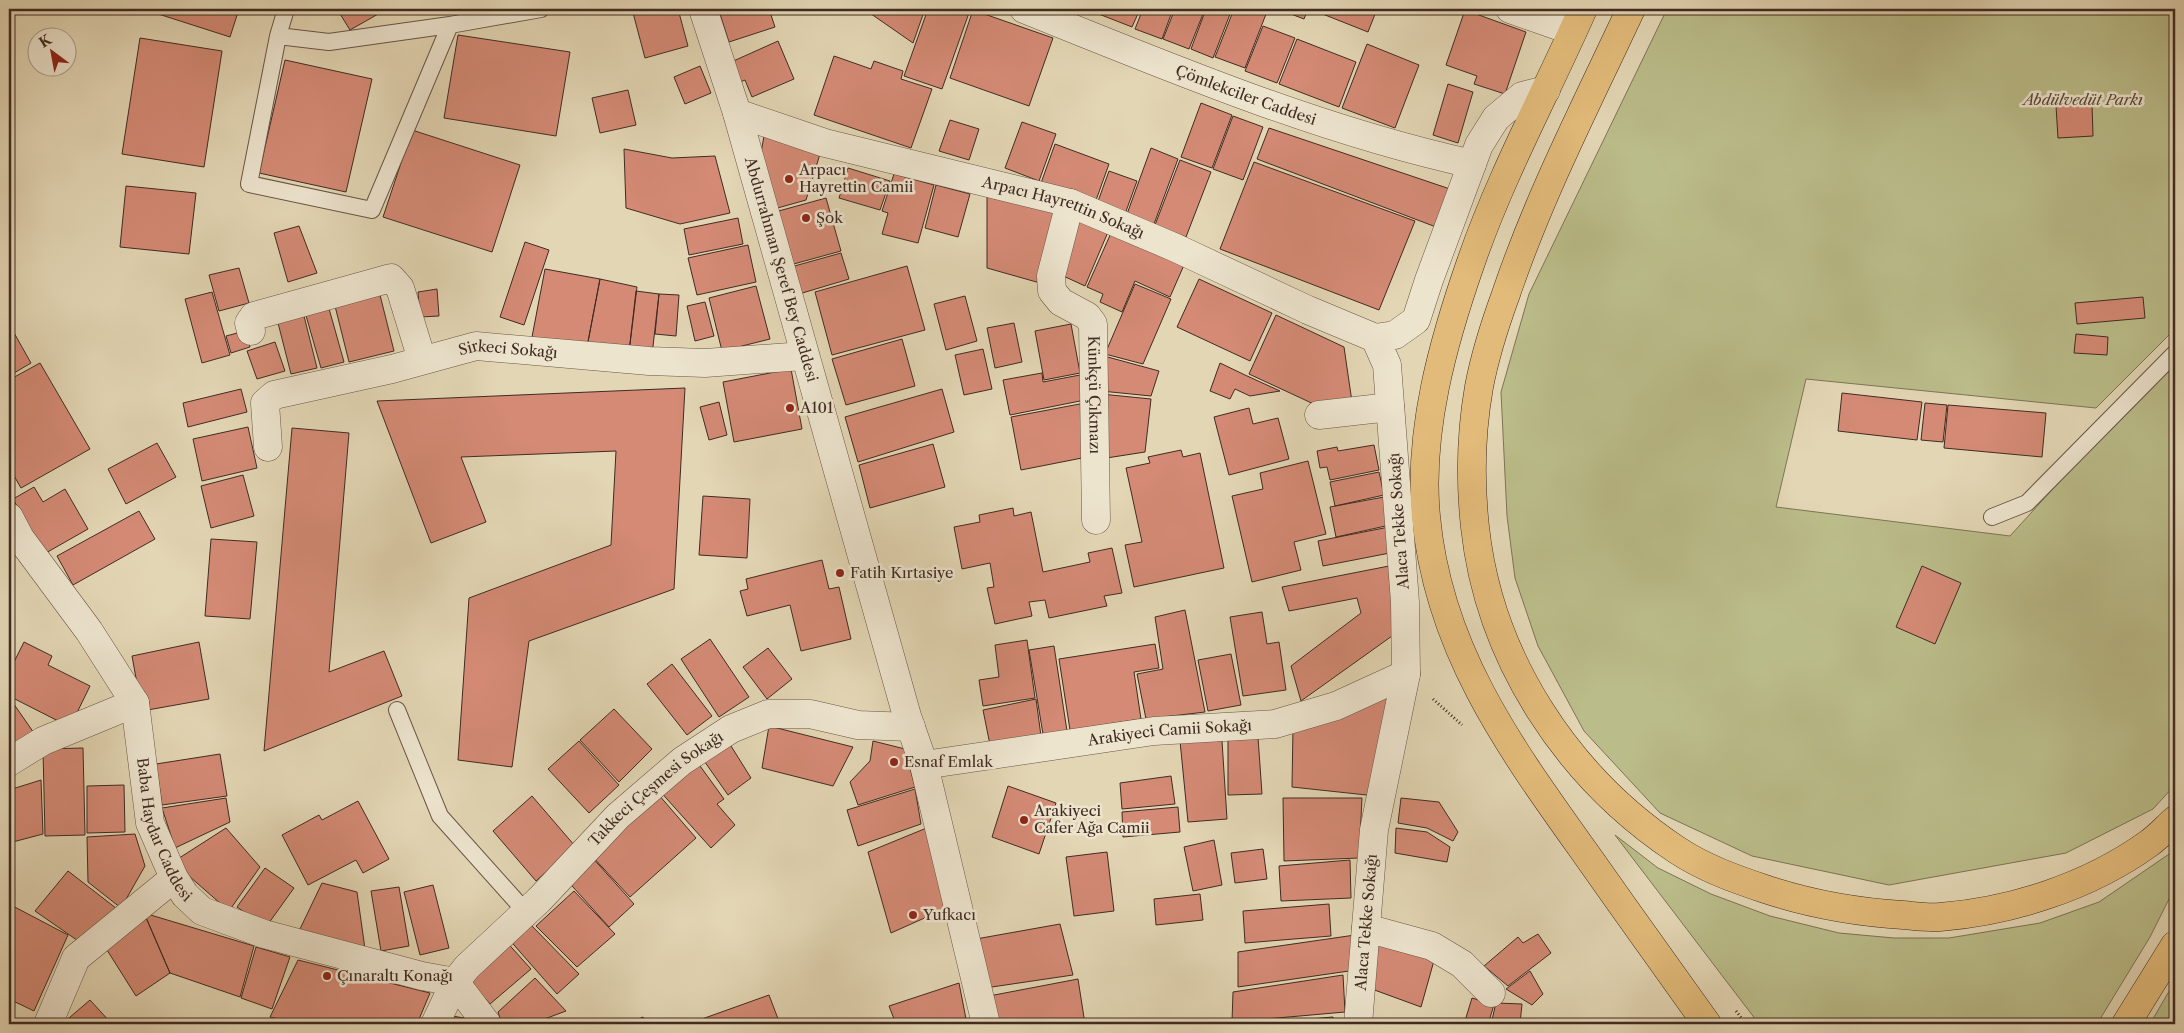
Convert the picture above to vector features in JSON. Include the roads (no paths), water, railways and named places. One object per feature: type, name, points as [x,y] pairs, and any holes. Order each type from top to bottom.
[{"type":"highway","points":[[1631,9],[1522,246],[1493,332],[1479,388],[1472,462],[1475,527],[1483,579],[1501,638],[1539,712],[1578,763],[1620,806],[1678,851],[1727,876],[1801,901],[1862,912],[1938,917],[2002,907],[2057,892],[2109,868],[2150,843],[2175,820]]},
{"type":"highway","points":[[1578,20],[1501,186],[1471,262],[1446,344],[1430,417],[1425,463],[1426,516],[1434,573],[1452,631],[1471,677],[1505,738],[1708,1024]]},
{"type":"highway","points":[[2126,1024],[2175,945]]},
{"type":"street","name":"Abdurrahman Şeref Bey Caddesi","points":[[703,9],[737,113],[910,727],[924,765],[986,1024]]},
{"type":"street","name":"Çömlekciler Caddesi","points":[[1024,9],[1218,87],[1413,151],[1472,164]]},
{"type":"street","points":[[1510,9],[1578,20]]},
{"type":"street","points":[[1375,338],[1395,335],[1416,320],[1479,145],[1496,118],[1522,96],[1546,90]]},
{"type":"street","name":"Arpacı Hayrettin Sokağı","points":[[737,113],[825,143],[1070,203],[1176,248],[1308,310],[1375,338]]},
{"type":"street","name":"Künkçü Çıkmazı","points":[[1070,203],[1051,276],[1052,291],[1061,302],[1087,316],[1093,324],[1096,520]]},
{"type":"street","points":[[251,331],[249,323],[254,316],[391,278],[400,288],[422,360]]},
{"type":"street","name":"Alaca Tekke Sokağı","points":[[1358,1024],[1374,830],[1406,674],[1405,602],[1387,365],[1375,338]]},
{"type":"street","name":"Sirkeci Sokağı","points":[[268,447],[265,403],[274,395],[476,346],[649,361],[705,363],[804,356]]},
{"type":"street","points":[[1319,415],[1390,407]]},
{"type":"street","name":"Baba Haydar Caddesi","points":[[12,529],[89,631],[135,703],[150,823],[174,878],[185,895],[202,911],[264,934],[422,976],[455,982]]},
{"type":"street","name":"Arakiyeci Camii Sokağı","points":[[924,765],[1154,731],[1275,724],[1336,706],[1406,674]]},
{"type":"street","points":[[9,762],[43,741],[135,703]]},
{"type":"street","name":"Takkeci Çeşmesi Sokağı","points":[[435,1024],[455,982],[467,967],[526,912],[618,816],[682,761],[731,729],[768,714],[810,714],[858,725],[910,727]]},
{"type":"street","points":[[48,1024],[76,958],[174,878]]},
{"type":"street","points":[[1366,928],[1432,946],[1462,964],[1491,993]]},
{"type":"street","points":[[455,982],[487,1024]]},
{"type":"lane","points":[[286,9],[278,36],[249,184],[372,210],[450,25]]},
{"type":"lane","points":[[278,36],[329,42],[450,25],[541,9]]},
{"type":"lane","points":[[1992,517],[2027,503],[2175,353]]},
{"type":"lane","points":[[397,710],[440,816],[526,912]]},
{"type":"place","name":"Arpacı Hayrettin Camii","points":[[789,179]]},
{"type":"place","name":"Şok","points":[[806,218]]},
{"type":"place","name":"A101","points":[[790,408]]},
{"type":"place","name":"Fatih Kırtasiye","points":[[840,573]]},
{"type":"place","name":"Esnaf Emlak","points":[[894,762]]},
{"type":"place","name":"Arakiyeci Cafer Ağa Camii","points":[[1024,820]]},
{"type":"place","name":"Yufkacı","points":[[913,915]]},
{"type":"place","name":"Çınaraltı Konağı","points":[[327,976]]},
{"type":"park label","name":"Abdülvedüt Parkı","points":[[2083,100]]}]
